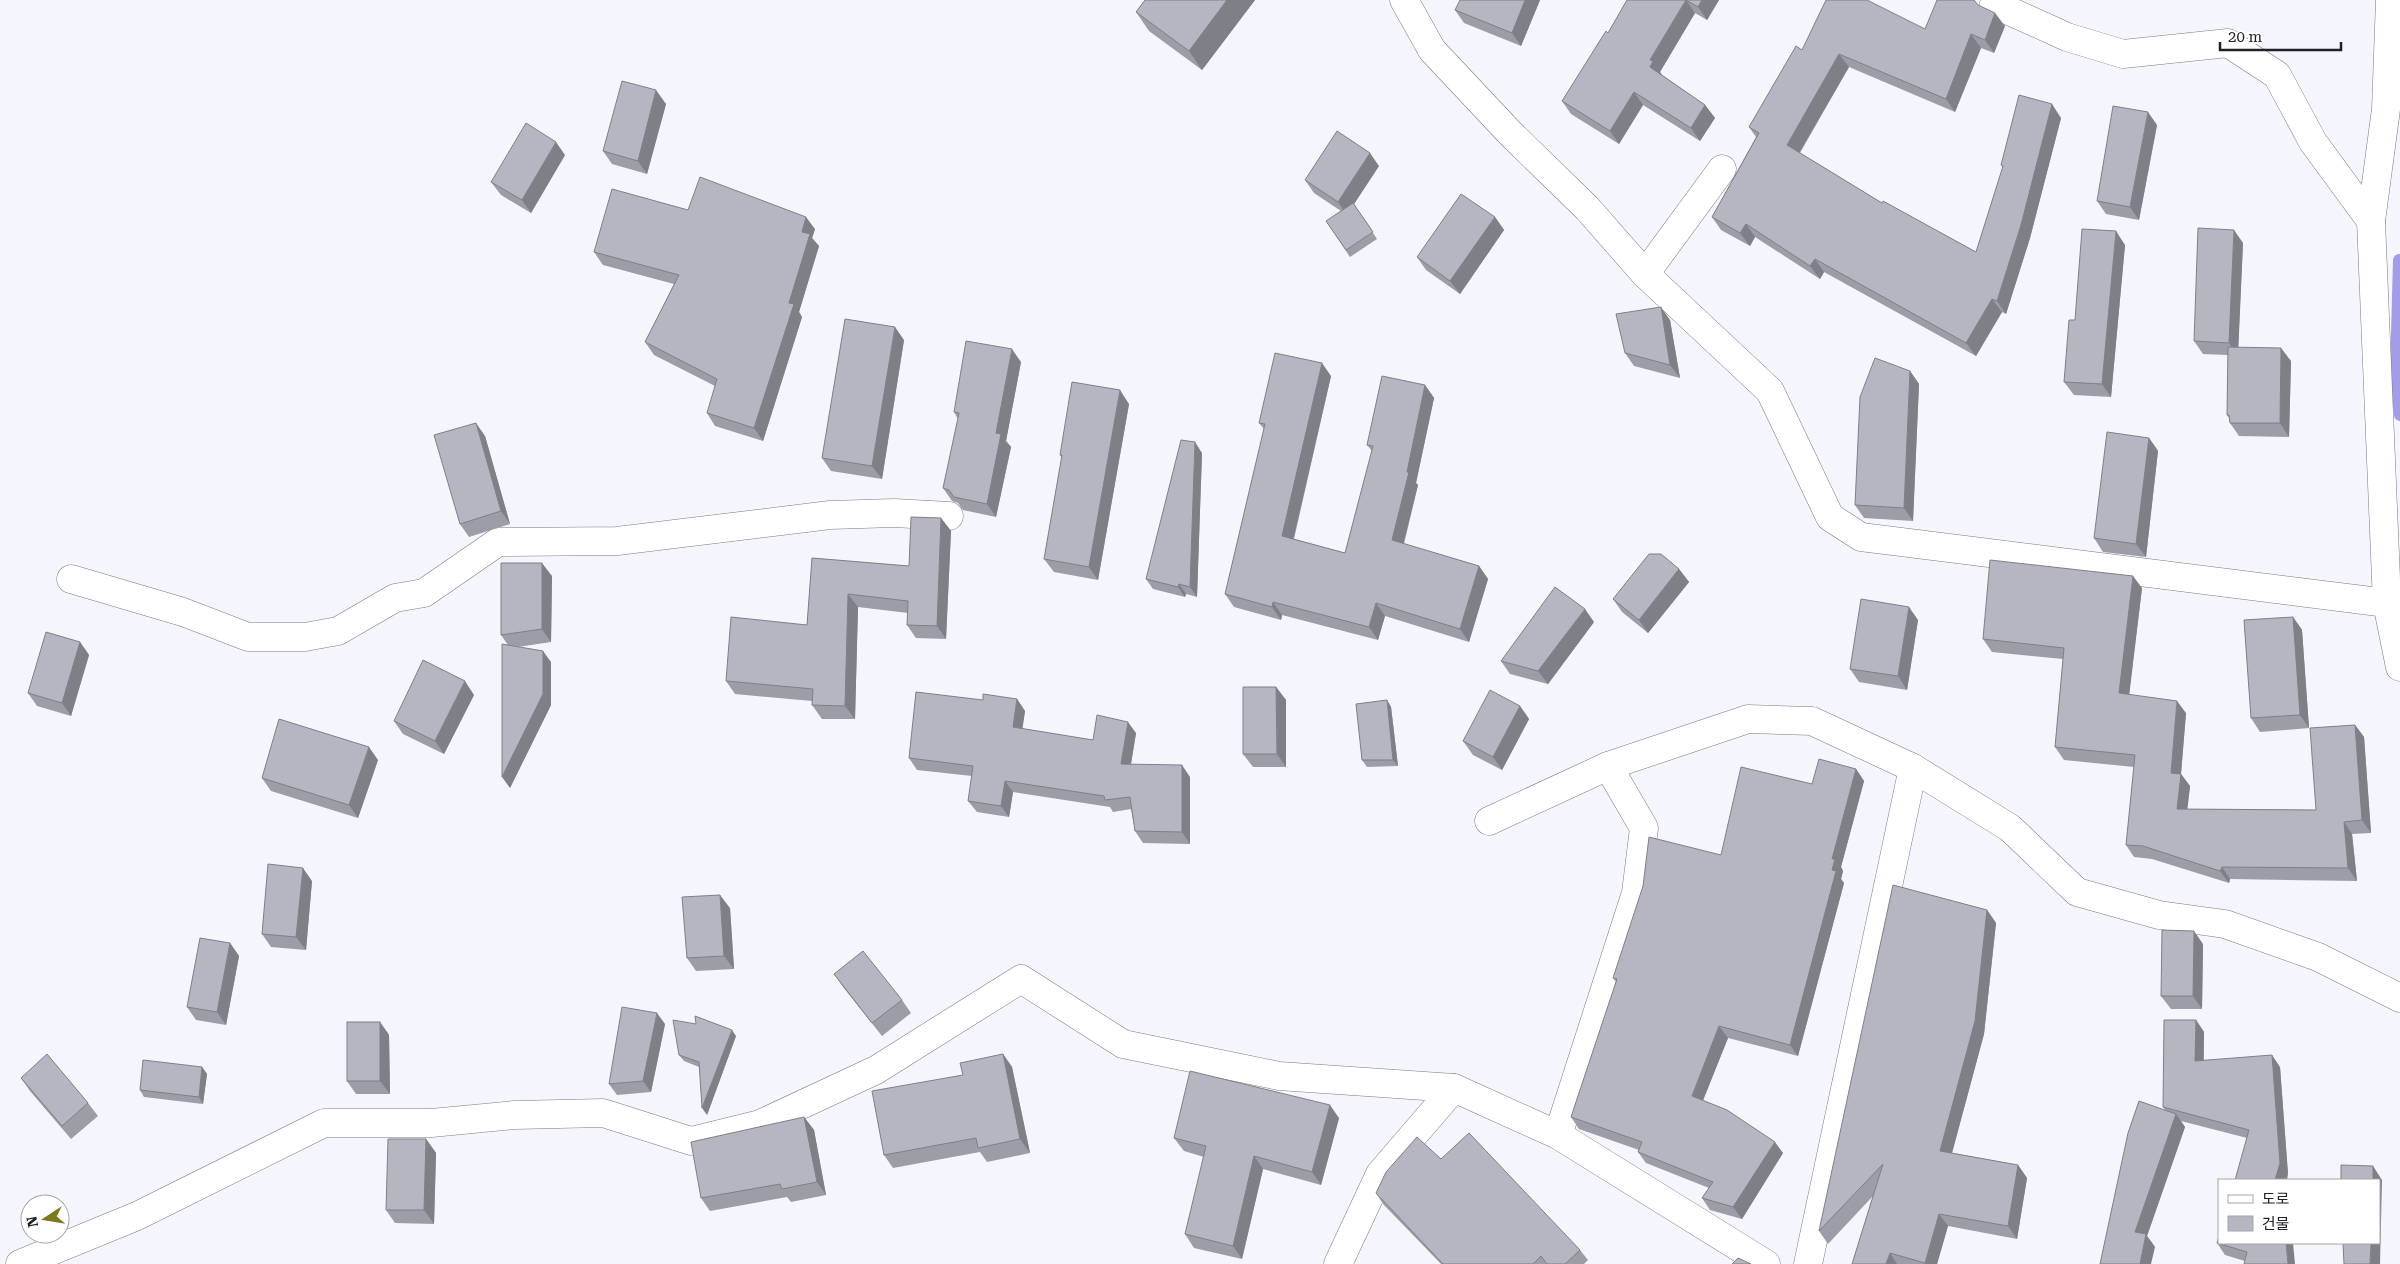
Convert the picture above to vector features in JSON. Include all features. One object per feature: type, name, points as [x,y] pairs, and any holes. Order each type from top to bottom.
[{"type":"street","points":[[1404,0],[1432,50],[1510,133],[1587,208],[1644,274],[1770,391],[1830,517],[1861,537],[2387,603]]},
{"type":"street","points":[[2390,0],[2394,42],[2371,221],[2387,603],[2400,667]]},
{"type":"street","points":[[1994,4],[2068,37],[2123,54],[2228,42],[2277,75],[2313,142],[2371,221]]},
{"type":"street","points":[[1644,274],[1722,169]]},
{"type":"street","points":[[71,579],[183,612],[248,637],[305,637],[338,631],[394,598],[424,593],[498,542],[617,541],[830,515],[894,513],[949,516]]},
{"type":"street","points":[[1489,821],[1608,766],[1748,719],[1812,722],[1913,768],[2010,828],[2077,892],[2159,915],[2224,924],[2318,957],[2400,998]]},
{"type":"street","points":[[1558,1135],[1636,893],[1644,828],[1608,766]]},
{"type":"street","points":[[1808,1264],[1913,768]]},
{"type":"street","points":[[20,1264],[137,1216],[324,1123],[431,1123],[515,1115],[603,1113],[692,1141],[760,1124],[876,1070],[1021,979],[1123,1044],[1278,1076],[1454,1088],[1558,1135],[1766,1264]]},
{"type":"street","points":[[1338,1264],[1380,1174],[1454,1088]]},
{"type":"building","points":[[1145,0],[1227,0],[1189,51],[1136,12]]},
{"type":"building","points":[[1460,0],[1525,0],[1512,33],[1455,10]]},
{"type":"building","points":[[1627,0],[1686,0],[1650,60],[1653,61],[1650,67],[1705,105],[1691,128],[1634,92],[1610,131],[1562,101],[1606,31],[1608,33]]},
{"type":"building","points":[[1686,0],[1702,0],[1698,7]]},
{"type":"building","points":[[1826,0],[1867,0],[1925,29],[1937,0],[1974,0],[1978,5],[1995,13],[1985,40],[1971,34],[1946,99],[1839,54],[1787,145],[1882,203],[1883,201],[1976,252],[2003,166],[2001,165],[2019,95],[2052,104],[2021,225],[1997,301],[1992,299],[1966,343],[1815,259],[1810,266],[1746,224],[1740,233],[1712,217],[1759,133],[1749,127],[1796,46],[1802,50]]},
{"type":"building","points":[[622,81],[656,90],[638,161],[603,151]]},
{"type":"building","points":[[2113,106],[2148,112],[2130,207],[2097,201]]},
{"type":"building","points":[[526,123],[556,142],[522,200],[491,182]]},
{"type":"building","points":[[1337,131],[1370,153],[1338,202],[1305,180]]},
{"type":"building","points":[[700,177],[806,217],[802,232],[810,234],[789,303],[794,304],[754,428],[707,413],[717,379],[645,342],[679,275],[594,252],[612,189],[688,210]]},
{"type":"building","points":[[1461,194],[1495,217],[1450,281],[1417,257]]},
{"type":"building","points":[[1353,203],[1373,232],[1346,250],[1326,221]]},
{"type":"building","points":[[2198,228],[2234,230],[2229,343],[2194,341]]},
{"type":"building","points":[[2082,229],[2116,231],[2102,384],[2064,382],[2069,320],[2075,320]]},
{"type":"building","points":[[1661,307],[1670,365],[1625,353],[1616,314]]},
{"type":"building","points":[[845,319],[895,327],[872,466],[822,458]]},
{"type":"building","points":[[966,341],[1012,349],[996,433],[1001,434],[987,504],[954,497],[949,490],[943,488],[959,413],[954,412]]},
{"type":"building","points":[[2228,347],[2281,348],[2280,423],[2230,423],[2229,415],[2227,415]]},
{"type":"building","points":[[1275,353],[1322,363],[1282,536],[1345,553],[1373,446],[1367,445],[1382,376],[1425,385],[1407,472],[1409,472],[1392,540],[1479,566],[1460,629],[1376,603],[1369,627],[1273,602],[1272,607],[1225,594],[1265,424],[1259,423]]},
{"type":"building","points":[[1875,358],[1910,371],[1904,508],[1855,505],[1860,397]]},
{"type":"building","points":[[1072,382],[1120,390],[1089,567],[1044,559],[1062,455],[1060,455]]},
{"type":"building","points":[[476,423],[501,511],[460,524],[434,435]]},
{"type":"building","points":[[2107,432],[2149,438],[2136,544],[2094,538]]},
{"type":"building","points":[[1181,440],[1195,442],[1190,587],[1179,584],[1178,587],[1146,579]]},
{"type":"building","points":[[911,517],[941,518],[937,626],[907,625],[908,601],[848,594],[845,706],[812,705],[813,689],[726,681],[731,617],[807,625],[812,558],[909,566]]},
{"type":"building","points":[[1649,554],[1661,554],[1679,569],[1639,620],[1613,599]]},
{"type":"building","points":[[1990,560],[2133,576],[2119,693],[2177,701],[2171,773],[2181,774],[2177,809],[2316,810],[2310,728],[2355,725],[2362,820],[2344,822],[2348,868],[2222,867],[2220,871],[2143,846],[2126,845],[2135,755],[2055,747],[2064,648],[1983,639]]},
{"type":"building","points":[[501,563],[542,563],[542,629],[501,635]]},
{"type":"building","points":[[1555,587],[1585,609],[1538,671],[1501,661]]},
{"type":"building","points":[[1861,599],[1909,607],[1898,676],[1850,669]]},
{"type":"building","points":[[2293,617],[2300,715],[2251,718],[2244,620]]},
{"type":"building","points":[[46,632],[80,642],[62,703],[28,693]]},
{"type":"building","points":[[502,644],[543,651],[543,694],[502,777]]},
{"type":"building","points":[[423,660],[465,681],[435,741],[394,721]]},
{"type":"building","points":[[1243,687],[1276,687],[1277,754],[1243,754]]},
{"type":"building","points":[[1490,690],[1520,706],[1493,757],[1463,741]]},
{"type":"building","points":[[916,692],[983,700],[983,694],[1017,699],[1013,727],[1093,740],[1097,715],[1128,722],[1121,764],[1182,765],[1182,832],[1135,831],[1130,797],[1105,800],[1104,796],[1005,781],[1001,806],[968,801],[973,766],[909,758]]},
{"type":"building","points":[[1387,700],[1393,760],[1362,760],[1356,704]]},
{"type":"building","points":[[279,719],[369,747],[349,805],[262,778]]},
{"type":"building","points":[[1819,759],[1856,769],[1832,859],[1835,859],[1832,870],[1836,871],[1790,1045],[1719,1026],[1692,1096],[1727,1110],[1775,1142],[1733,1207],[1702,1198],[1713,1182],[1638,1152],[1642,1142],[1571,1117],[1617,979],[1613,978],[1643,886],[1649,837],[1721,855],[1741,767],[1812,784]]},
{"type":"building","points":[[268,864],[303,868],[296,937],[262,934]]},
{"type":"building","points":[[1893,885],[1987,910],[1975,1021],[1940,1151],[2018,1165],[2008,1226],[1939,1214],[1925,1263],[1890,1253],[1886,1264],[1852,1264],[1883,1164],[1819,1231]]},
{"type":"building","points":[[720,895],[724,956],[687,958],[682,897]]},
{"type":"building","points":[[2162,930],[2194,931],[2193,996],[2161,996]]},
{"type":"building","points":[[200,938],[230,943],[217,1012],[187,1007]]},
{"type":"building","points":[[863,951],[902,1000],[872,1023],[834,974]]},
{"type":"building","points":[[622,1007],[657,1013],[643,1081],[609,1084]]},
{"type":"building","points":[[695,1016],[732,1030],[702,1108],[699,1062],[679,1055],[673,1020],[696,1024]]},
{"type":"building","points":[[2164,1020],[2196,1020],[2195,1061],[2272,1055],[2280,1163],[2275,1179],[2235,1179],[2249,1130],[2163,1107]]},
{"type":"building","points":[[347,1022],[380,1022],[380,1081],[347,1081]]},
{"type":"building","points":[[47,1054],[88,1103],[62,1126],[21,1078]]},
{"type":"building","points":[[1003,1054],[1020,1139],[978,1148],[976,1138],[884,1155],[872,1091],[963,1075],[960,1063]]},
{"type":"building","points":[[143,1060],[202,1067],[199,1097],[140,1090]]},
{"type":"building","points":[[1190,1071],[1330,1105],[1312,1172],[1254,1156],[1233,1246],[1185,1234],[1206,1146],[1174,1138]]},
{"type":"building","points":[[2139,1101],[2176,1114],[2135,1232],[2146,1234],[2140,1264],[2100,1264],[2128,1133]]},
{"type":"building","points":[[804,1117],[817,1182],[782,1189],[780,1184],[701,1198],[691,1142]]},
{"type":"building","points":[[1469,1133],[1580,1250],[1565,1264],[1547,1264],[1541,1256],[1533,1264],[1443,1264],[1376,1193],[1386,1172],[1417,1137],[1441,1159]]},
{"type":"building","points":[[388,1139],[426,1139],[424,1210],[386,1210]]},
{"type":"building","points":[[2341,1165],[2373,1166],[2373,1179],[2341,1179]]},
{"type":"building","points":[[2220,1244],[2286,1244],[2288,1264],[2244,1264],[2247,1252]]},
{"type":"building","points":[[2343,1244],[2371,1244],[2370,1264],[2344,1264]]},
{"type":"building","points":[[1738,1258],[1751,1264],[1732,1264]]},
{"type":"waterway","points":[[2399,260],[2396,372],[2400,415]]}]
